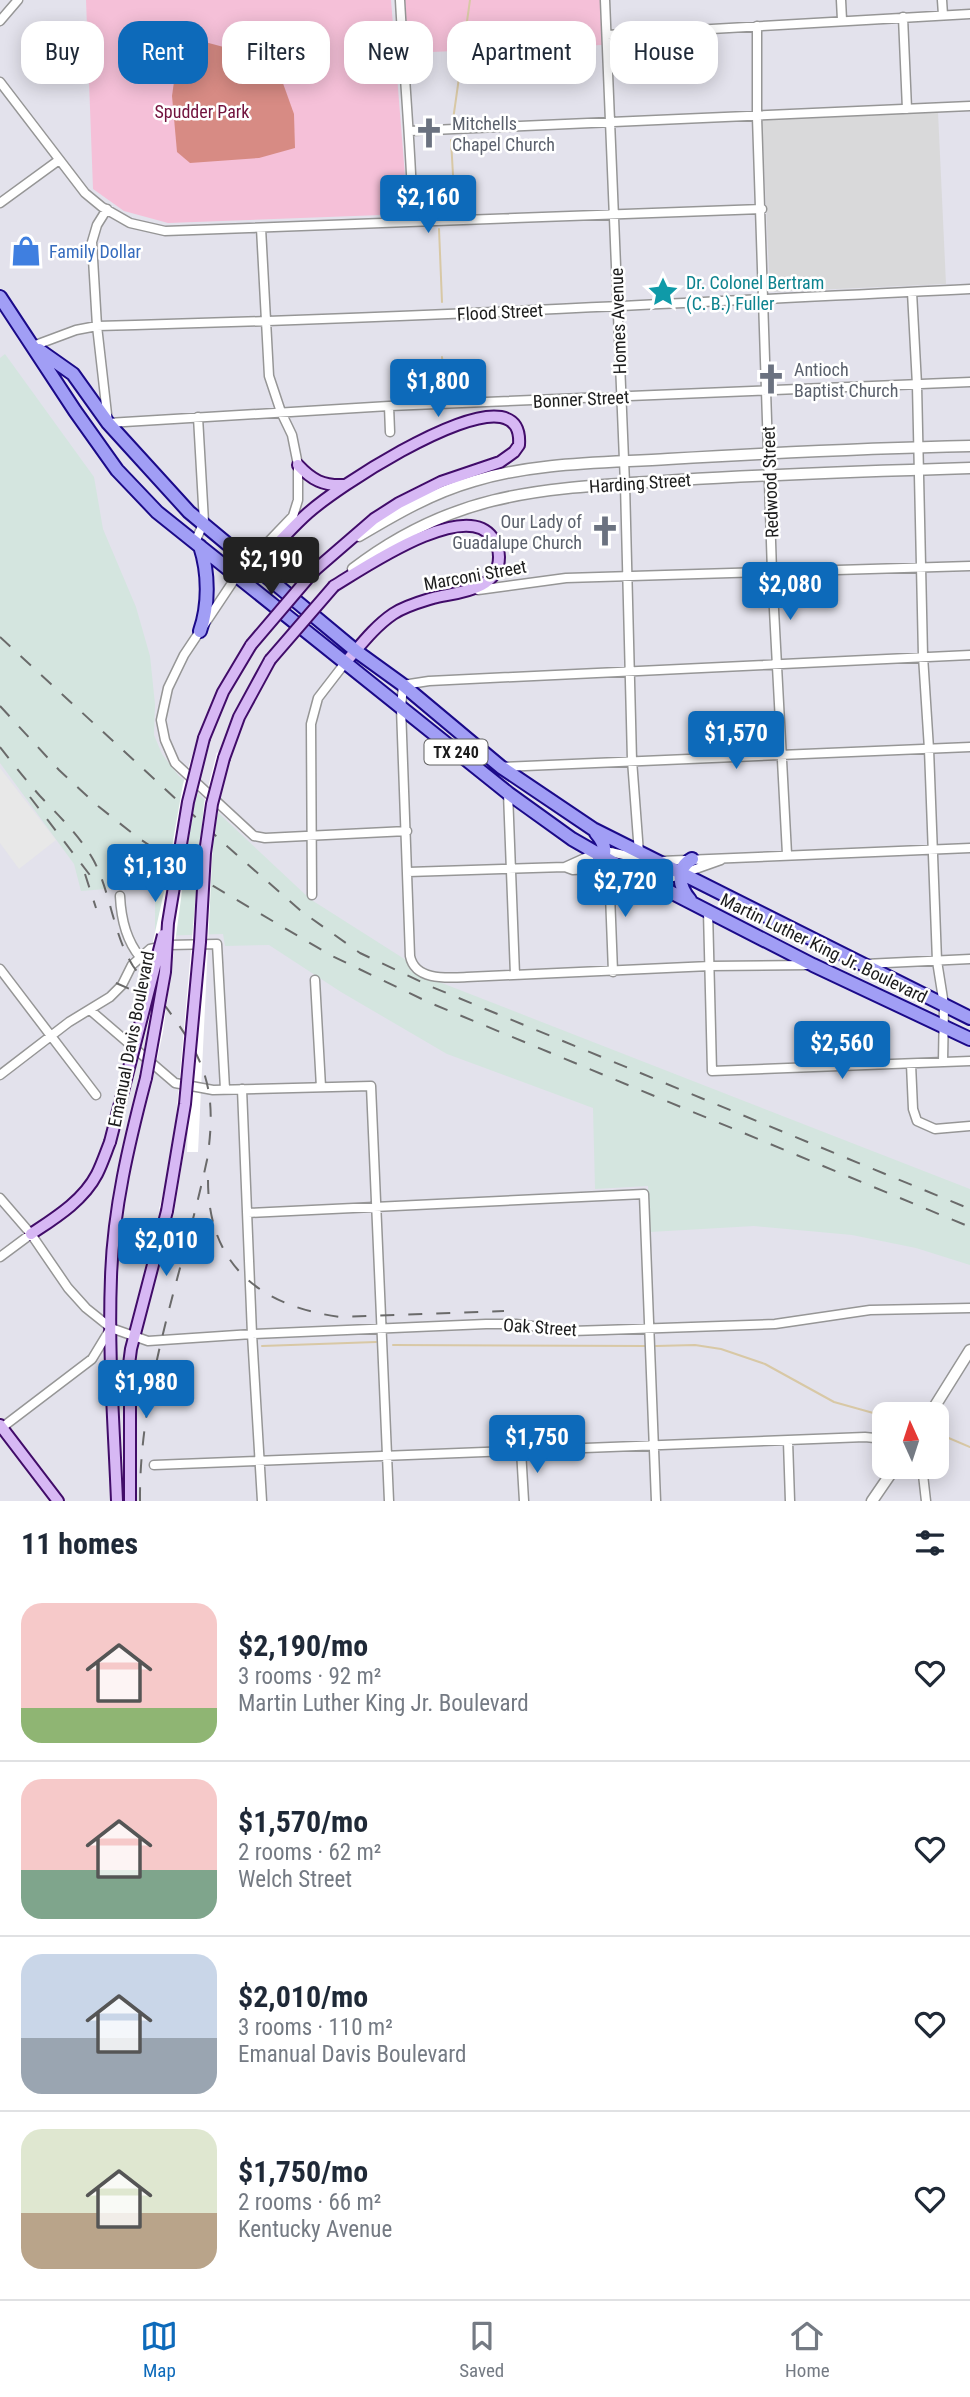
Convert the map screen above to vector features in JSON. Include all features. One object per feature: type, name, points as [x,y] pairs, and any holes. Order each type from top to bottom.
[{"type":"main road","name":"Martin Luther King Jr. Boulevard","points":[[0,297],[117,470],[157,512],[508,793],[607,859],[813,965],[970,1039]]},
{"type":"main road","name":"Martin Luther King Jr. Boulevard","points":[[33,345],[73,374],[108,423],[188,512],[204,522],[251,565],[501,767],[593,830],[970,1018]]},
{"type":"main road","points":[[237,576],[309,512],[345,485],[422,440],[489,416],[508,419],[518,429],[519,445],[508,458],[441,482],[398,503],[374,519],[351,540]]},
{"type":"main road","points":[[298,465],[310,478],[320,483],[345,485]]},
{"type":"main road","points":[[130,1501],[128,1372],[167,1211],[185,1104],[205,853],[212,804],[223,758],[239,716],[270,660],[334,586],[412,542],[440,531],[468,525],[488,532],[494,539],[499,557],[489,580],[465,593]]},
{"type":"main road","name":"Emanual Davis Boulevard","points":[[117,1501],[111,1328],[111,1276],[115,1232],[126,1160],[146,1079],[165,972],[168,923],[188,802],[204,738],[223,692],[251,645],[315,570],[351,540]]},
{"type":"main road","points":[[197,544],[204,560],[206,594],[205,614],[200,631]]},
{"type":"main road","name":"Marconi Street","points":[[345,663],[374,629],[394,614],[435,598],[465,593]]},
{"type":"main road","points":[[587,869],[607,859],[604,842],[593,830]]},
{"type":"main road","points":[[692,859],[680,874],[680,883],[692,903]]},
{"type":"main road","points":[[31,1234],[64,1213],[97,1176],[110,1142],[159,946],[168,923]]},
{"type":"main road","points":[[1,1428],[58,1501]]},
{"type":"street","points":[[0,20],[18,0]]},
{"type":"street","points":[[400,0],[410,131],[413,221]]},
{"type":"street","name":"Homes Avenue","points":[[605,0],[625,484],[632,760],[639,853]]},
{"type":"street","points":[[841,0],[842,20]]},
{"type":"street","points":[[942,0],[943,15]]},
{"type":"street","points":[[607,35],[970,14]]},
{"type":"street","points":[[902,17],[907,109]]},
{"type":"street","name":"Redwood Street","points":[[757,26],[757,117],[772,572],[787,854]]},
{"type":"street","points":[[0,82],[85,193],[130,223],[159,231],[762,209]]},
{"type":"street","points":[[410,131],[970,106]]},
{"type":"street","points":[[0,203],[59,160]]},
{"type":"street","points":[[107,209],[97,225],[92,242],[97,326],[108,423]]},
{"type":"street","points":[[251,565],[293,516],[298,500],[298,465],[292,435],[269,376],[261,228]]},
{"type":"street","name":"Flood Street","points":[[33,345],[76,330],[97,326],[266,322],[764,301],[970,289]]},
{"type":"street","points":[[912,292],[917,386],[923,656],[937,961],[944,1005],[943,1062]]},
{"type":"street","name":"Bonner Street","points":[[108,423],[389,406],[970,382]]},
{"type":"street","points":[[389,406],[390,432]]},
{"type":"street","points":[[197,544],[204,522],[198,417]]},
{"type":"street","name":"Harding Street","points":[[351,540],[404,509],[471,482],[527,468],[769,453],[970,446]]},
{"type":"street","name":"Harding Street","points":[[334,586],[386,546],[437,519],[467,507],[544,489],[770,475],[970,468]]},
{"type":"street","name":"Marconi Street","points":[[465,593],[566,578],[970,566]]},
{"type":"street","points":[[237,576],[184,655],[164,698],[161,720],[165,740],[176,763],[241,826],[260,838],[407,831]]},
{"type":"street","points":[[813,965],[710,966],[442,977],[418,971],[412,965],[402,685],[429,681],[970,655]]},
{"type":"street","points":[[312,895],[311,724],[318,698],[345,663]]},
{"type":"street","points":[[501,767],[970,747]]},
{"type":"street","points":[[508,793],[514,975]]},
{"type":"street","points":[[565,867],[607,859],[654,861],[970,848]]},
{"type":"street","points":[[607,859],[673,877],[728,857]]},
{"type":"street","points":[[607,859],[613,972]]},
{"type":"street","points":[[408,872],[565,867],[587,869]]},
{"type":"street","points":[[120,896],[128,937],[140,957]]},
{"type":"street","points":[[708,911],[712,1071],[970,1061]]},
{"type":"street","points":[[0,1075],[110,996],[122,985],[132,965],[150,949],[169,945],[217,944],[225,1089]]},
{"type":"street","points":[[859,964],[970,959]]},
{"type":"street","points":[[0,969],[96,1095]]},
{"type":"street","points":[[315,980],[321,1087]]},
{"type":"street","points":[[90,1010],[142,1053],[169,1080],[213,1090],[371,1086],[389,1501]]},
{"type":"street","points":[[911,1064],[916,1120],[935,1129],[970,1126]]},
{"type":"street","points":[[242,1089],[262,1501]]},
{"type":"street","points":[[247,1213],[644,1194],[656,1501]]},
{"type":"street","points":[[0,1198],[31,1234],[68,1288],[86,1308],[111,1328],[92,1359],[1,1428]]},
{"type":"street","points":[[0,1257],[31,1234]]},
{"type":"street","name":"Oak Street","points":[[111,1328],[148,1341],[508,1324],[571,1331],[775,1324],[870,1310],[970,1308]]},
{"type":"street","points":[[938,1402],[970,1350]]},
{"type":"street","points":[[154,1465],[872,1438]]},
{"type":"street","points":[[788,1441],[790,1501]]},
{"type":"street","points":[[521,1450],[524,1501]]},
{"type":"street","points":[[872,1501],[887,1479]]},
{"type":"street","points":[[923,1479],[926,1501]]},
{"type":"shaded area","points":[[938,112],[946,284],[770,292],[762,120]]},
{"type":"shaded area","points":[[5,354],[94,477],[103,529],[136,607],[150,656],[155,704],[154,735],[162,754],[178,775],[310,899],[406,960],[411,971],[970,1189],[970,1265],[916,1248],[852,1235],[754,1226],[650,1232],[648,1186],[595,1189],[593,1108],[447,1054],[341,992],[269,945],[225,946],[223,934],[155,936],[155,885],[81,891],[74,864],[0,763],[0,358]]},
{"type":"shaded area","points":[[0,768],[56,840],[19,869],[0,843]]},
{"type":"green space","name":"Spudder Park","points":[[86,0],[391,0],[393,21],[344,21],[344,84],[398,84],[408,214],[168,223],[124,211],[93,189],[89,84],[104,84],[104,21],[87,21]]},
{"type":"green space","points":[[405,0],[600,0],[602,45],[596,45],[596,21],[447,21],[447,51],[433,52],[433,21],[406,21]]},
{"type":"green space","points":[[208,43],[222,47],[222,84],[283,84],[294,114],[295,148],[259,158],[190,163],[177,152],[172,96],[174,84],[208,84]]},
{"type":"pier","points":[[199,734],[210,743],[195,795],[163,1032],[151,1087],[141,1071],[154,1001],[116,1143],[104,1141],[129,1049],[164,892],[183,784]]},
{"type":"pier","points":[[217,752],[229,764],[213,841],[198,1152],[187,1152],[188,1127],[174,1213],[159,1209],[169,1171],[177,1107],[204,803]]},
{"type":"waterway","points":[[453,120],[470,0]]},
{"type":"waterway","points":[[444,212],[453,175],[451,140]]},
{"type":"waterway","points":[[439,229],[442,302]]},
{"type":"waterway","points":[[442,357],[446,394]]},
{"type":"waterway","points":[[262,1346],[376,1342]]},
{"type":"waterway","points":[[393,1345],[646,1346]]},
{"type":"waterway","points":[[656,1346],[695,1345],[721,1349],[765,1364],[834,1402],[872,1413]]},
{"type":"waterway","points":[[949,1438],[970,1447]]},
{"type":"railway","points":[[0,637],[228,847],[301,911],[360,953],[432,987],[970,1209]]},
{"type":"railway","points":[[0,706],[59,770],[137,837],[186,870],[332,956],[428,1002],[970,1227]]},
{"type":"railway","points":[[0,747],[76,835],[94,861],[126,954],[185,1034],[196,1053],[208,1089],[211,1110],[207,1160],[154,1371],[142,1457],[140,1501]]},
{"type":"railway","points":[[30,797],[96,883]]},
{"type":"railway","points":[[85,874],[96,908]]},
{"type":"railway","points":[[116,983],[146,996],[159,1006]]},
{"type":"railway","points":[[208,1180],[210,1210],[217,1236],[229,1258],[244,1276],[263,1291],[286,1303],[340,1317],[504,1311]]},
{"type":"place","name":"Mitchells Chapel Church","points":[[429,133]]},
{"type":"place","name":"Family Dollar","points":[[26,251]]},
{"type":"place","name":"Dr. Colonel Bertram (C. B.) Fuller","points":[[663,292]]},
{"type":"place","name":"Antioch Baptist Church","points":[[771,379]]},
{"type":"place","name":"Our Lady of Guadalupe Church","points":[[605,531]]}]
